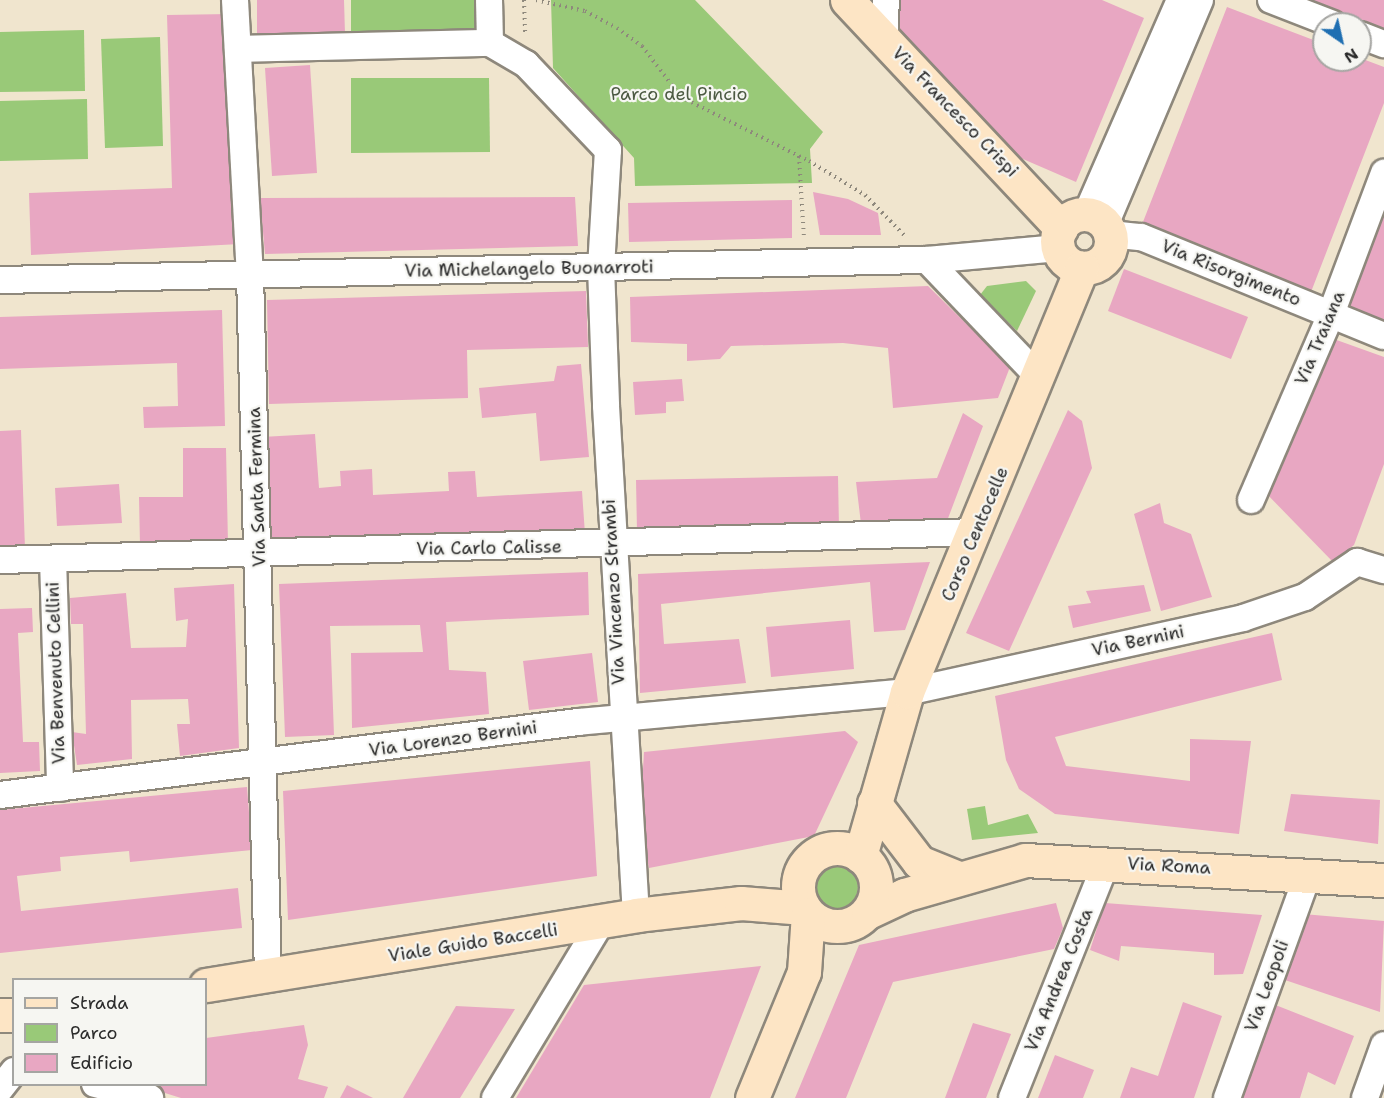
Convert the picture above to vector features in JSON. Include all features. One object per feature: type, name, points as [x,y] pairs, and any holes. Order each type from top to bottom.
[{"type":"main road","name":"Via Francesco Crispi","points":[[846,0],[1084,236]]},
{"type":"main road","name":"Corso Centocelle","points":[[857,857],[872,829],[874,803],[908,692],[977,532],[1039,377],[1084,236]]},
{"type":"main road","points":[[874,803],[919,862],[956,878]]},
{"type":"main road","points":[[804,972],[804,900],[817,854],[857,857],[901,878],[956,878]]},
{"type":"main road","points":[[752,1098],[804,972],[855,919],[876,889],[857,857]]},
{"type":"main road","name":"Via Roma","points":[[956,878],[1025,860],[1384,880]]},
{"type":"main road","points":[[804,900],[821,923],[855,919],[956,878]]},
{"type":"main road","name":"Viale Guido Baccelli","points":[[207,985],[600,924],[636,915],[741,903],[804,900]]},
{"type":"street","name":"Via Santa Fermina","points":[[235,0],[250,274],[260,554],[260,766],[268,975]]},
{"type":"street","points":[[238,49],[490,43],[489,0]]},
{"type":"street","points":[[885,39],[886,0]]},
{"type":"street","points":[[1084,236],[1180,0]]},
{"type":"street","name":"Corso Centocelle","points":[[1084,236],[1200,0]]},
{"type":"street","points":[[1272,0],[1312,16]]},
{"type":"street","name":"Via Vincenzo Strambi","points":[[490,43],[526,64],[608,150],[601,267],[611,545],[636,915]]},
{"type":"street","name":"Via Traiana","points":[[1251,500],[1331,314],[1384,173]]},
{"type":"street","name":"Via Michelangelo Buonarroti","points":[[0,280],[927,260],[1084,236]]},
{"type":"street","name":"Via Risorgimento","points":[[1084,236],[1142,237],[1384,336]]},
{"type":"street","points":[[927,260],[1039,377]]},
{"type":"street","name":"Via Carlo Calisse","points":[[0,560],[611,545],[977,532]]},
{"type":"street","name":"Via Benvenuto Cellini","points":[[53,559],[60,788]]},
{"type":"street","name":"Via Bernini","points":[[908,692],[1243,618],[1305,597],[1358,562],[1384,570]]},
{"type":"street","name":"Via Lorenzo Bernini","points":[[0,795],[260,766],[621,718],[908,692]]},
{"type":"street","name":"Via Andrea Costa","points":[[1012,1098],[1106,863]]},
{"type":"street","name":"Via Leopoli","points":[[1227,1098],[1308,874]]},
{"type":"street","points":[[495,1098],[600,924]]},
{"type":"street","points":[[1365,1098],[1384,1045]]},
{"type":"street","points":[[0,1089],[12,1074]]},
{"type":"street","points":[[103,1086],[150,1098]]},
{"type":"path","points":[[536,0],[585,11],[617,28],[642,46],[681,98],[700,111],[799,156],[865,195],[927,260]]},
{"type":"path","points":[[799,156],[806,263]]},
{"type":"green space","points":[[351,0],[477,0],[478,32],[351,35]]},
{"type":"green space","name":"Parco del Pincio","points":[[551,0],[695,0],[823,132],[810,149],[812,183],[635,186],[634,158],[553,68]]},
{"type":"green space","points":[[84,30],[85,91],[0,92],[0,32]]},
{"type":"green space","points":[[160,37],[163,146],[105,148],[101,39]]},
{"type":"green space","points":[[351,78],[489,78],[490,152],[351,153]]},
{"type":"green space","points":[[87,99],[88,159],[0,161],[0,101]]},
{"type":"green space","points":[[1026,281],[1036,291],[1017,331],[980,295],[987,286]]},
{"type":"green space","points":[[985,806],[988,825],[1028,814],[1038,833],[972,840],[967,809]]},
{"type":"green space","points":[[836,865],[851,872],[858,887],[851,902],[836,909],[821,902],[814,887],[821,872]]},
{"type":"building","points":[[257,0],[344,0],[345,34],[257,37]]},
{"type":"building","points":[[898,0],[1102,0],[1144,18],[1076,182],[1016,156],[900,42]]},
{"type":"building","points":[[1300,0],[1384,0],[1384,29],[1372,25],[1372,12],[1335,12]]},
{"type":"building","points":[[1227,7],[1312,39],[1312,72],[1372,72],[1372,62],[1384,67],[1384,103],[1311,292],[1141,227]]},
{"type":"building","points":[[230,14],[240,244],[31,255],[29,193],[172,188],[167,15]]},
{"type":"building","points":[[310,65],[317,173],[272,176],[265,68]]},
{"type":"building","points":[[813,192],[848,199],[878,213],[881,235],[820,235]]},
{"type":"building","points":[[575,197],[578,246],[265,254],[260,198]]},
{"type":"building","points":[[792,200],[792,238],[629,242],[628,203]]},
{"type":"building","points":[[1381,210],[1384,212],[1384,322],[1346,309]]},
{"type":"building","points":[[1124,269],[1248,317],[1231,359],[1108,311]]},
{"type":"building","points":[[928,286],[1010,367],[998,398],[893,408],[888,348],[843,343],[731,346],[720,359],[687,361],[687,344],[631,342],[630,297]]},
{"type":"building","points":[[586,291],[588,347],[467,350],[468,398],[269,404],[267,300]]},
{"type":"building","points":[[222,310],[225,426],[144,428],[143,407],[178,406],[177,363],[0,369],[0,317]]},
{"type":"building","points":[[1331,338],[1384,357],[1384,464],[1354,545],[1333,562],[1262,489]]},
{"type":"building","points":[[581,364],[589,457],[540,461],[536,413],[482,418],[479,388],[554,381],[557,366]]},
{"type":"building","points":[[682,379],[684,401],[666,402],[666,413],[635,415],[633,382]]},
{"type":"building","points":[[1068,410],[1082,421],[1092,468],[1009,651],[966,633]]},
{"type":"building","points":[[963,413],[983,426],[947,521],[861,524],[856,482],[937,478]]},
{"type":"building","points":[[21,430],[25,549],[0,550],[0,431]]},
{"type":"building","points":[[315,434],[319,488],[341,486],[340,471],[372,469],[373,495],[449,491],[448,472],[475,471],[477,497],[582,491],[585,534],[268,552],[262,437]]},
{"type":"building","points":[[183,448],[226,448],[228,544],[140,545],[139,497],[183,497]]},
{"type":"building","points":[[838,476],[839,528],[637,531],[636,480]]},
{"type":"building","points":[[119,484],[122,523],[57,526],[55,488]]},
{"type":"building","points":[[1160,503],[1164,523],[1191,534],[1212,597],[1161,611],[1134,514]]},
{"type":"building","points":[[930,562],[905,630],[874,632],[870,582],[661,604],[664,644],[739,639],[746,683],[640,693],[638,574]]},
{"type":"building","points":[[588,572],[589,615],[446,622],[449,670],[486,672],[489,714],[352,728],[351,653],[423,652],[420,625],[330,626],[334,735],[285,737],[279,584]]},
{"type":"building","points":[[234,584],[239,748],[180,756],[177,724],[190,724],[188,699],[131,700],[132,759],[77,765],[72,732],[86,734],[83,624],[71,624],[70,598],[126,593],[131,648],[186,647],[188,619],[176,621],[174,588]]},
{"type":"building","points":[[1144,585],[1151,611],[1073,628],[1068,606],[1091,603],[1086,591]]},
{"type":"building","points":[[32,608],[33,632],[18,633],[23,742],[39,742],[40,771],[0,773],[0,609]]},
{"type":"building","points":[[850,620],[854,669],[771,677],[766,627]]},
{"type":"building","points":[[1272,633],[1282,680],[1055,737],[1066,766],[1190,781],[1190,739],[1251,741],[1239,834],[1055,814],[1019,789],[1006,760],[995,696]]},
{"type":"building","points":[[592,653],[598,702],[529,710],[523,661]]},
{"type":"building","points":[[845,731],[858,742],[814,836],[649,868],[640,824],[644,752]]},
{"type":"building","points":[[590,761],[597,876],[288,920],[283,791]]},
{"type":"building","points":[[247,787],[252,850],[130,862],[129,851],[60,857],[61,871],[17,876],[21,911],[238,888],[242,928],[0,953],[0,810]]},
{"type":"building","points":[[1291,794],[1380,800],[1378,844],[1284,831]]},
{"type":"building","points":[[1056,903],[1063,928],[1054,949],[893,982],[846,1098],[795,1098],[859,945]]},
{"type":"building","points":[[1105,903],[1262,915],[1243,974],[1214,975],[1214,953],[1121,946],[1119,961],[1090,950]]},
{"type":"building","points":[[1303,914],[1384,921],[1380,1012],[1279,978]]},
{"type":"building","points":[[761,966],[710,1098],[516,1098],[584,985]]},
{"type":"building","points":[[1183,1002],[1222,1016],[1194,1098],[1120,1098],[1131,1067],[1158,1076]]},
{"type":"building","points":[[1273,1004],[1354,1036],[1335,1085],[1308,1072],[1300,1098],[1238,1098]]},
{"type":"building","points":[[456,1006],[515,1009],[460,1098],[403,1098]]},
{"type":"building","points":[[973,1023],[1011,1034],[986,1098],[945,1098]]},
{"type":"building","points":[[304,1025],[308,1045],[298,1079],[328,1087],[324,1098],[181,1098],[142,1086],[207,1086],[207,1038]]},
{"type":"building","points":[[1055,1055],[1094,1070],[1083,1098],[1038,1098]]},
{"type":"building","points":[[347,1085],[373,1098],[340,1098]]}]
